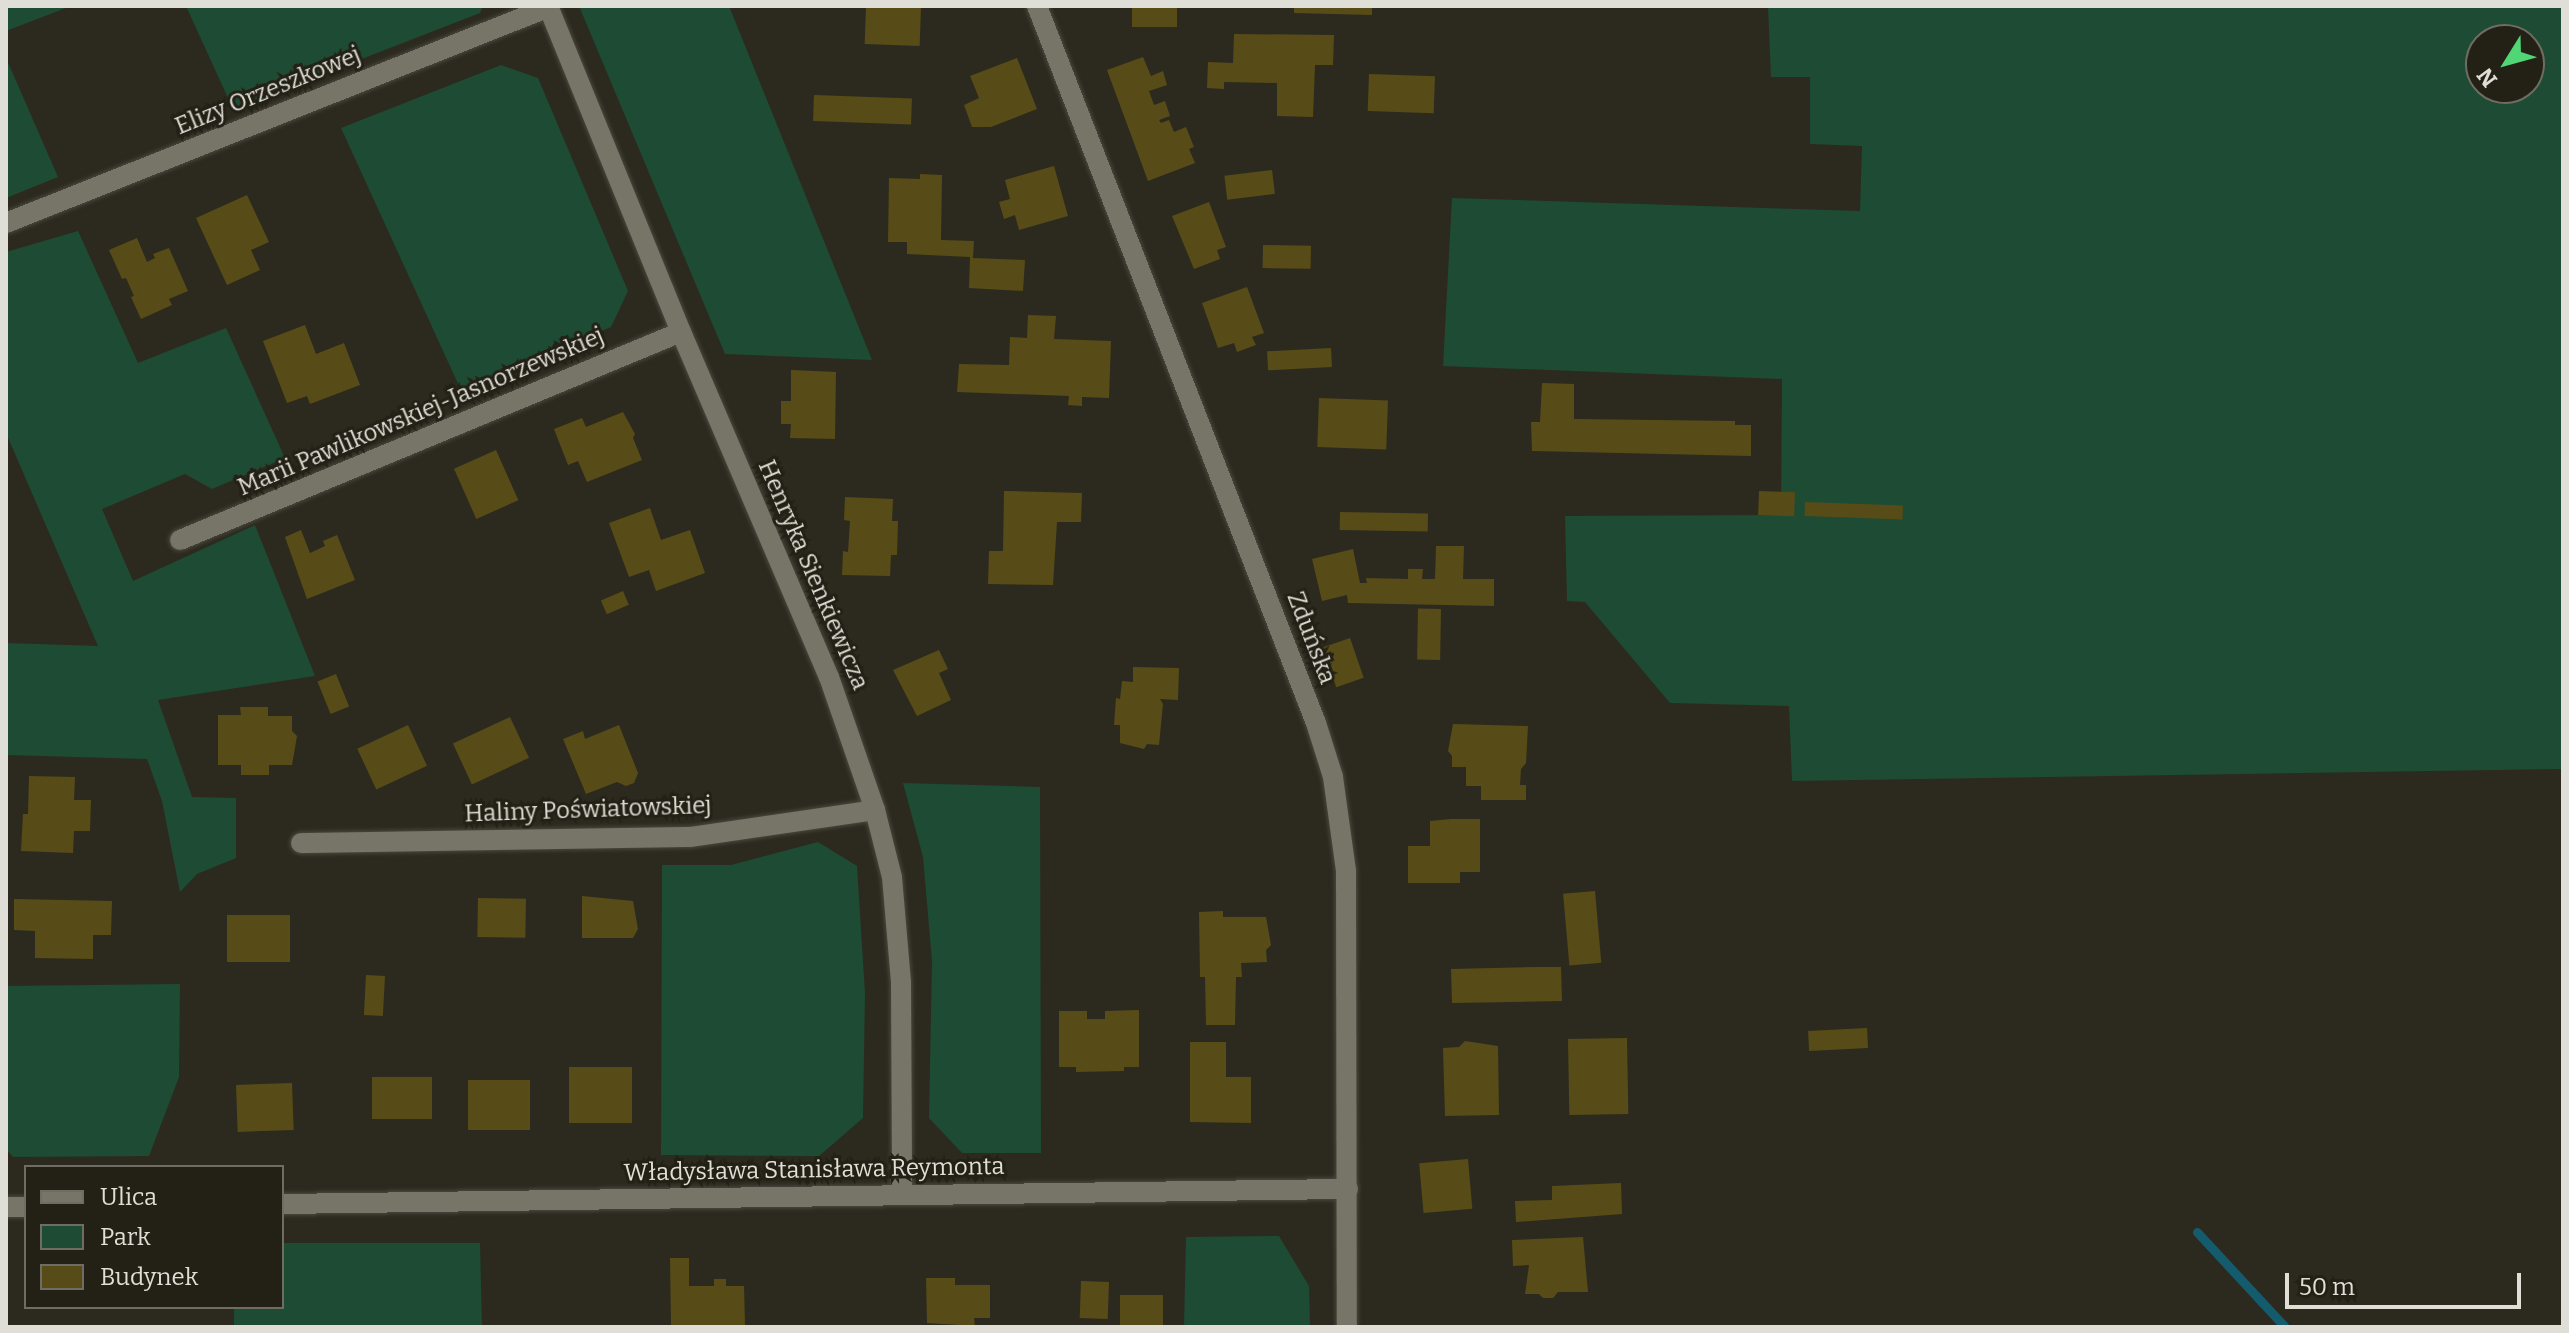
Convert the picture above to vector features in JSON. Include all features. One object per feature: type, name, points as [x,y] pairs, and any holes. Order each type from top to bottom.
[{"type":"street","name":"Zduńska","points":[[1037,6],[1316,723],[1333,777],[1346,871],[1347,1327]]},
{"type":"street","name":"Elizy Orzeszkowej","points":[[6,223],[549,7]]},
{"type":"street","name":"Henryka Sienkiewicza","points":[[549,7],[681,332],[829,677],[875,810],[892,877],[901,983],[902,1194]]},
{"type":"street","name":"Marii Pawlikowskiej-Jasnorzewskiej","points":[[180,540],[681,332]]},
{"type":"street","name":"Haliny Poświatowskiej","points":[[301,843],[691,837],[875,810]]},
{"type":"street","name":"Władysława Stanisława Reymonta","points":[[284,1204],[1348,1189]]},
{"type":"green space","points":[[6,6],[71,6],[6,31]]},
{"type":"green space","points":[[186,6],[483,6],[480,13],[233,109]]},
{"type":"green space","points":[[579,6],[729,6],[872,360],[725,354]]},
{"type":"green space","points":[[1768,6],[2563,6],[2563,769],[1792,781],[1789,706],[1670,703],[1585,602],[1567,601],[1565,516],[1781,515],[1782,379],[1443,366],[1452,198],[1860,211],[1862,146],[1810,144],[1810,77],[1771,77]]},
{"type":"green space","points":[[6,58],[58,177],[6,198]]},
{"type":"green space","points":[[501,65],[538,78],[628,291],[611,327],[460,388],[341,128]]},
{"type":"green space","points":[[78,231],[138,363],[226,328],[285,458],[212,489],[185,474],[102,509],[133,581],[255,525],[315,676],[158,700],[192,797],[236,798],[236,858],[197,874],[180,892],[162,801],[147,759],[6,755],[6,643],[98,646],[6,433],[6,252]]},
{"type":"green space","points":[[903,783],[1040,787],[1041,1153],[962,1153],[929,1118],[932,961],[923,857]]},
{"type":"green space","points":[[818,842],[857,866],[865,993],[863,1118],[819,1156],[661,1155],[662,865],[731,865]]},
{"type":"green space","points":[[180,984],[179,1077],[149,1156],[13,1157],[6,1149],[6,986]]},
{"type":"green space","points":[[1279,1236],[1309,1286],[1310,1327],[1184,1327],[1186,1237]]},
{"type":"green space","points":[[284,1243],[480,1243],[482,1327],[234,1327],[234,1309],[284,1309]]},
{"type":"building","points":[[866,6],[921,8],[920,46],[865,44]]},
{"type":"building","points":[[1132,6],[1177,6],[1177,27],[1132,27]]},
{"type":"building","points":[[1294,6],[1372,6],[1372,15],[1294,13]]},
{"type":"building","points":[[1234,34],[1334,35],[1333,65],[1315,65],[1313,117],[1277,116],[1277,83],[1224,82],[1224,89],[1207,88],[1208,62],[1233,63]]},
{"type":"building","points":[[1143,57],[1151,76],[1163,71],[1167,85],[1149,91],[1154,105],[1165,101],[1170,116],[1159,120],[1161,123],[1169,120],[1174,132],[1186,127],[1194,147],[1189,149],[1195,163],[1148,181],[1107,70]]},
{"type":"building","points":[[1017,58],[1037,109],[991,127],[972,127],[964,105],[979,98],[970,76]]},
{"type":"building","points":[[1369,74],[1435,76],[1434,113],[1368,111]]},
{"type":"building","points":[[814,95],[912,98],[911,124],[813,121]]},
{"type":"building","points":[[1054,166],[1068,216],[1019,230],[1015,215],[1004,219],[999,202],[1010,199],[1005,180]]},
{"type":"building","points":[[1272,170],[1275,194],[1227,200],[1224,176]]},
{"type":"building","points":[[920,174],[942,175],[941,240],[974,241],[973,258],[1025,260],[1023,291],[969,288],[970,257],[907,254],[907,242],[888,242],[889,178],[920,179]]},
{"type":"building","points":[[247,195],[269,242],[251,250],[260,270],[227,285],[196,218]]},
{"type":"building","points":[[1209,202],[1226,247],[1217,250],[1220,259],[1194,269],[1172,216]]},
{"type":"building","points":[[137,238],[147,262],[155,258],[153,254],[169,248],[188,291],[169,299],[172,305],[141,319],[126,278],[122,279],[109,250]]},
{"type":"building","points":[[1263,245],[1311,246],[1311,269],[1263,268]]},
{"type":"building","points":[[1247,287],[1264,333],[1252,337],[1256,345],[1237,352],[1234,343],[1218,348],[1202,303]]},
{"type":"building","points":[[1028,315],[1056,316],[1054,339],[1111,341],[1109,398],[1082,397],[1082,406],[1068,405],[1069,396],[957,392],[959,364],[1009,365],[1010,337],[1027,338]]},
{"type":"building","points":[[305,325],[316,354],[344,343],[360,385],[310,404],[307,396],[287,403],[263,341]]},
{"type":"building","points":[[1331,348],[1332,367],[1268,370],[1267,351]]},
{"type":"building","points":[[791,370],[836,372],[835,439],[790,438],[791,424],[781,424],[781,401],[791,401]]},
{"type":"building","points":[[1542,383],[1574,384],[1574,419],[1735,421],[1735,425],[1751,425],[1751,456],[1532,451],[1531,422],[1540,422]]},
{"type":"building","points":[[1319,398],[1388,400],[1386,449],[1317,447]]},
{"type":"building","points":[[623,412],[635,434],[633,438],[642,460],[587,482],[578,461],[568,465],[554,429],[582,418],[586,427]]},
{"type":"building","points":[[496,450],[518,500],[476,519],[454,469]]},
{"type":"building","points":[[1004,491],[1082,493],[1081,522],[1057,522],[1053,585],[988,584],[989,551],[1003,551]]},
{"type":"building","points":[[1759,491],[1795,492],[1794,516],[1758,515]]},
{"type":"building","points":[[845,497],[893,499],[892,521],[898,521],[897,555],[891,555],[890,576],[842,575],[843,551],[848,552],[850,521],[844,520]]},
{"type":"building","points":[[1805,502],[1903,505],[1902,519],[1805,516]]},
{"type":"building","points":[[650,508],[661,540],[690,530],[705,573],[656,591],[649,570],[629,577],[609,523]]},
{"type":"building","points":[[1340,512],[1428,514],[1428,532],[1340,530]]},
{"type":"building","points":[[301,530],[310,553],[325,546],[323,541],[337,535],[355,580],[307,599],[285,537]]},
{"type":"building","points":[[1436,546],[1464,546],[1463,579],[1494,579],[1494,606],[1348,603],[1347,595],[1322,601],[1312,559],[1353,549],[1360,583],[1367,583],[1366,578],[1408,579],[1408,569],[1423,569],[1422,579],[1435,579]]},
{"type":"building","points":[[623,591],[629,605],[607,614],[601,600]]},
{"type":"building","points":[[1418,609],[1441,609],[1440,660],[1417,660]]},
{"type":"building","points":[[1350,638],[1364,678],[1336,687],[1323,647]]},
{"type":"building","points":[[939,650],[948,669],[939,673],[951,700],[917,716],[893,670]]},
{"type":"building","points":[[1133,667],[1179,668],[1178,700],[1160,699],[1163,704],[1159,745],[1147,744],[1144,749],[1120,743],[1120,725],[1114,725],[1116,698],[1120,699],[1122,681],[1133,682]]},
{"type":"building","points":[[336,674],[349,706],[331,714],[317,681]]},
{"type":"building","points":[[240,707],[268,707],[268,716],[292,716],[292,731],[297,736],[292,765],[269,765],[269,775],[241,775],[241,765],[218,765],[218,715],[241,715]]},
{"type":"building","points":[[510,717],[529,758],[472,784],[453,744]]},
{"type":"building","points":[[1453,724],[1528,726],[1526,763],[1521,769],[1520,785],[1526,785],[1526,800],[1481,800],[1481,786],[1466,786],[1466,767],[1452,767],[1452,756],[1448,751]]},
{"type":"building","points":[[408,725],[427,766],[376,789],[357,749]]},
{"type":"building","points":[[619,725],[638,773],[634,783],[626,786],[617,782],[586,794],[563,739],[583,731],[585,739]]},
{"type":"building","points":[[29,776],[75,777],[74,800],[91,800],[90,831],[74,831],[73,853],[21,851],[23,814],[28,814]]},
{"type":"building","points":[[1480,819],[1480,872],[1460,872],[1460,883],[1408,883],[1408,846],[1430,846],[1430,821]]},
{"type":"building","points":[[1595,891],[1601,963],[1569,966],[1563,894]]},
{"type":"building","points":[[582,896],[633,901],[638,929],[633,938],[582,938]]},
{"type":"building","points":[[478,898],[526,899],[525,938],[477,937]]},
{"type":"building","points":[[14,899],[112,901],[111,935],[93,935],[93,959],[35,958],[35,931],[14,930]]},
{"type":"building","points":[[1223,911],[1223,917],[1266,917],[1271,945],[1266,950],[1267,962],[1241,963],[1242,977],[1236,977],[1235,1025],[1206,1025],[1205,977],[1200,977],[1199,912]]},
{"type":"building","points":[[227,915],[290,915],[290,962],[227,962]]},
{"type":"building","points":[[1561,967],[1562,1001],[1452,1003],[1451,969]]},
{"type":"building","points":[[366,975],[385,976],[383,1016],[364,1015]]},
{"type":"building","points":[[1139,1010],[1139,1067],[1124,1067],[1124,1071],[1076,1072],[1076,1067],[1059,1067],[1059,1011],[1087,1011],[1087,1019],[1105,1019],[1105,1011]]},
{"type":"building","points":[[1867,1028],[1868,1048],[1809,1051],[1808,1031]]},
{"type":"building","points":[[1627,1038],[1628,1114],[1569,1115],[1568,1039]]},
{"type":"building","points":[[1465,1041],[1498,1046],[1499,1115],[1445,1116],[1443,1048],[1459,1047]]},
{"type":"building","points":[[1190,1042],[1226,1042],[1226,1077],[1251,1077],[1251,1123],[1190,1122]]},
{"type":"building","points":[[569,1067],[632,1067],[632,1123],[569,1123]]},
{"type":"building","points":[[372,1077],[432,1077],[432,1119],[372,1119]]},
{"type":"building","points":[[468,1080],[530,1080],[530,1130],[468,1130]]},
{"type":"building","points":[[292,1083],[294,1130],[238,1132],[236,1085]]},
{"type":"building","points":[[1468,1159],[1472,1209],[1424,1213],[1419,1163]]},
{"type":"building","points":[[1621,1183],[1622,1214],[1516,1222],[1515,1201],[1552,1200],[1552,1186]]},
{"type":"building","points":[[1583,1237],[1588,1292],[1558,1292],[1553,1298],[1525,1294],[1529,1265],[1513,1266],[1512,1240]]},
{"type":"building","points":[[670,1258],[689,1258],[689,1286],[714,1286],[714,1279],[726,1279],[726,1286],[744,1286],[745,1325],[671,1325]]},
{"type":"building","points":[[926,1278],[955,1278],[955,1285],[990,1285],[990,1318],[974,1318],[975,1326],[927,1323]]},
{"type":"building","points":[[1081,1281],[1109,1282],[1108,1319],[1080,1318]]},
{"type":"building","points":[[1120,1295],[1163,1295],[1163,1327],[1120,1327]]},
{"type":"waterway","points":[[2197,1232],[2285,1327]]}]
